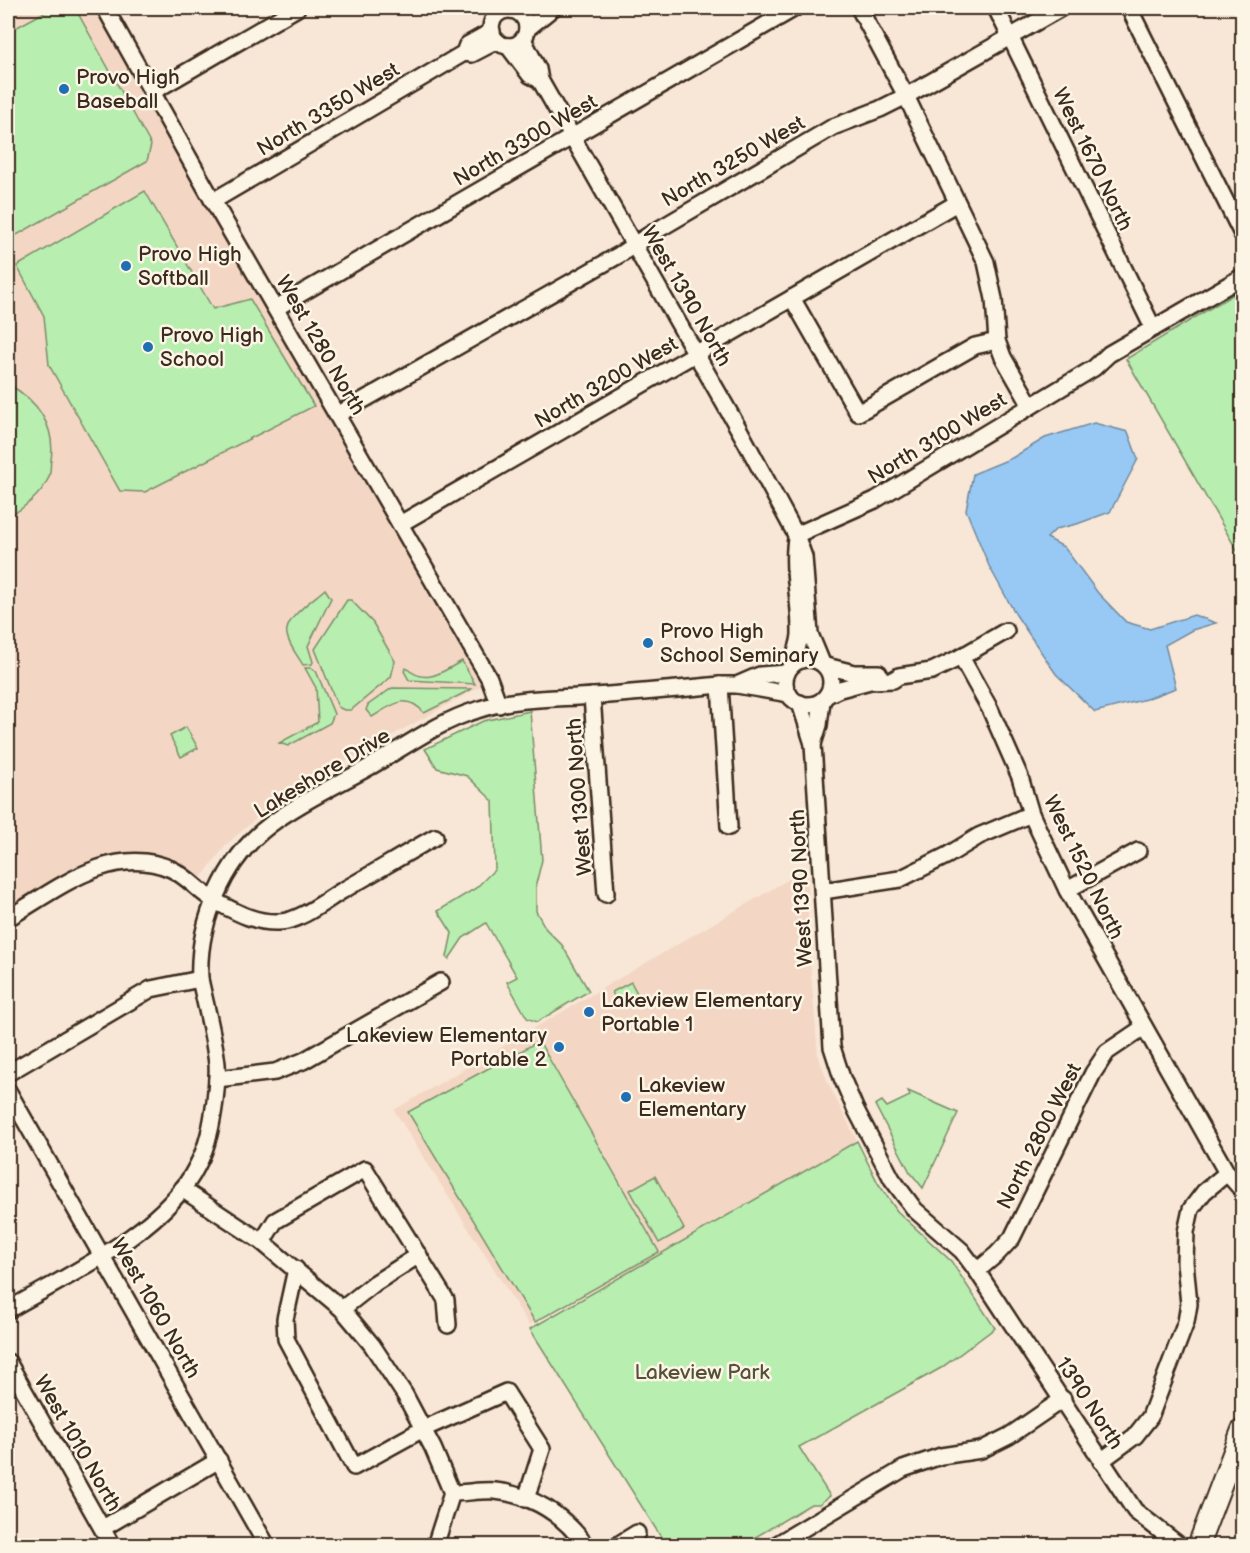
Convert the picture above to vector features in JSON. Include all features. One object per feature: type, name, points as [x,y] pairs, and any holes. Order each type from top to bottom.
[{"type":"main road","points":[[1198,1545],[1242,1430]]},
{"type":"street","name":"West 1280 North","points":[[105,8],[213,201],[489,678],[499,705]]},
{"type":"street","points":[[152,92],[297,8]]},
{"type":"street","points":[[519,18],[514,46],[496,29],[501,12],[519,18],[553,8]]},
{"type":"street","name":"North 3300 West","points":[[276,308],[795,8]]},
{"type":"street","points":[[859,8],[906,96],[986,262],[994,299],[997,341],[1030,406]]},
{"type":"street","name":"West 1670 North","points":[[996,8],[1153,328]]},
{"type":"street","name":"North 3250 West","points":[[337,415],[620,255],[634,244],[833,127],[880,109],[906,96],[1061,8]]},
{"type":"street","points":[[1129,8],[1242,234]]},
{"type":"street","name":"West 1390 North","points":[[519,18],[540,80],[796,535],[804,557],[810,634],[824,665]]},
{"type":"street","name":"West 1390 North","points":[[496,29],[530,75],[540,80]]},
{"type":"street","name":"North 3350 West","points":[[213,201],[464,53],[467,45],[496,29]]},
{"type":"street","name":"North 3200 West","points":[[400,524],[957,203]]},
{"type":"street","name":"North 3100 West","points":[[796,535],[875,500],[1094,368],[1110,354],[1242,278]]},
{"type":"street","points":[[792,298],[858,413],[975,346],[997,341]]},
{"type":"street","points":[[796,535],[793,559],[800,635],[786,687],[795,699],[808,705],[840,689],[870,681],[893,680],[899,676],[932,671],[1006,631]]},
{"type":"street","name":"West 1520 North","points":[[961,657],[990,709],[1020,777],[1031,814],[1066,890],[1227,1173],[1242,1190]]},
{"type":"street","points":[[789,670],[804,659],[812,659],[824,665],[854,673],[893,672],[899,676]]},
{"type":"street","points":[[824,665],[832,680],[824,698]]},
{"type":"street","name":"Lakeshore Drive","points":[[737,685],[760,675],[789,670]]},
{"type":"street","name":"Lakeshore Drive","points":[[8,1310],[136,1233],[162,1212],[197,1167],[213,1119],[217,1079],[200,965],[208,918],[227,875],[245,849],[270,825],[451,720],[477,709],[530,698],[592,696],[737,685],[795,699]]},
{"type":"street","points":[[720,686],[729,827]]},
{"type":"street","name":"West 1300 North","points":[[592,696],[606,894]]},
{"type":"street","name":"West 1390 North","points":[[813,744],[824,698]]},
{"type":"street","name":"West 1390 North","points":[[795,699],[813,744],[832,1047],[842,1078],[858,1114],[901,1193],[915,1210],[962,1251],[977,1271]]},
{"type":"street","points":[[823,891],[900,879],[948,855],[978,836],[1031,814]]},
{"type":"street","points":[[8,918],[87,871],[118,861],[147,861],[172,869],[208,898],[230,910],[256,920],[281,922],[305,913],[435,837]]},
{"type":"street","points":[[1066,890],[1138,851]]},
{"type":"street","points":[[8,1073],[151,989],[201,980]]},
{"type":"street","points":[[217,1079],[274,1072],[303,1061],[441,982]]},
{"type":"street","name":"North 2800 West","points":[[977,1271],[1012,1238],[1079,1100],[1107,1052],[1144,1027]]},
{"type":"street","name":"West 1060 North","points":[[8,1091],[267,1545]]},
{"type":"street","points":[[262,1242],[275,1221],[365,1169],[446,1300],[448,1325]]},
{"type":"street","points":[[1101,1461],[1135,1436],[1150,1417],[1190,1304],[1185,1252],[1191,1209],[1204,1192],[1227,1173]]},
{"type":"street","points":[[182,1189],[262,1242],[296,1269],[342,1309],[372,1345],[405,1395],[452,1493],[435,1545]]},
{"type":"street","points":[[342,1309],[375,1283],[419,1255]]},
{"type":"street","points":[[296,1269],[285,1319],[286,1339],[354,1467],[423,1429],[506,1392],[542,1449],[526,1499]]},
{"type":"street","name":"1390 North","points":[[977,1271],[1135,1511],[1180,1545]]},
{"type":"street","name":"West 1010 North","points":[[8,1362],[112,1545]]},
{"type":"street","points":[[774,1545],[903,1469],[941,1456],[981,1450],[1009,1436],[1063,1399]]},
{"type":"street","points":[[103,1528],[219,1460]]},
{"type":"street","points":[[452,1493],[495,1491],[526,1499],[549,1508],[564,1520],[586,1545]]},
{"type":"street","points":[[616,1545],[637,1533]]},
{"type":"shaded area","name":"Provo High School","points":[[8,8],[96,8],[481,686],[309,782],[259,816],[227,844],[201,878],[172,861],[132,851],[98,858],[62,874],[8,906]]},
{"type":"shaded area","name":"Lakeview Elementary","points":[[808,868],[808,939],[818,1055],[828,1083],[857,1141],[663,1253],[529,1325],[394,1110]]},
{"type":"green space","name":"Provo High Baseball","points":[[52,8],[75,8],[151,145],[147,161],[8,240],[8,32]]},
{"type":"green space","points":[[145,191],[213,309],[250,299],[314,406],[145,492],[120,491],[49,365],[44,316],[17,266]]},
{"type":"green space","points":[[1242,289],[1242,559],[1126,359]]},
{"type":"green space","points":[[8,384],[36,406],[47,425],[52,448],[50,475],[45,485],[31,501],[8,517]]},
{"type":"green space","points":[[325,589],[331,598],[308,646],[313,662],[303,665],[290,643],[287,629],[294,616]]},
{"type":"green space","points":[[347,600],[351,600],[373,623],[395,661],[391,677],[351,710],[338,707],[315,649]]},
{"type":"green space","points":[[462,661],[475,684],[409,680],[404,671],[406,668],[427,677],[441,673]]},
{"type":"green space","points":[[305,668],[316,671],[334,714],[330,723],[288,746],[279,743],[318,722],[316,688]]},
{"type":"green space","points":[[392,688],[472,689],[424,713],[417,706],[405,702],[392,705],[372,717],[366,710],[368,705]]},
{"type":"green space","points":[[530,711],[542,860],[536,884],[536,911],[546,929],[562,945],[589,991],[537,1022],[527,1018],[507,982],[517,977],[486,923],[463,938],[449,959],[447,957],[452,933],[438,911],[476,888],[495,869],[493,801],[467,776],[437,768],[425,749],[483,721]]},
{"type":"green space","points":[[186,727],[198,748],[181,757],[170,736]]},
{"type":"green space","points":[[631,982],[639,997],[620,1007],[612,992]]},
{"type":"green space","points":[[539,1041],[659,1252],[535,1322],[408,1112],[511,1054],[514,1055]]},
{"type":"green space","points":[[908,1091],[958,1113],[923,1188],[910,1172],[875,1105],[882,1101],[887,1107],[910,1096]]},
{"type":"green space","name":"Lakeview Park","points":[[857,1141],[878,1183],[897,1211],[951,1261],[995,1328],[941,1368],[799,1447],[830,1496],[819,1504],[811,1504],[742,1545],[666,1545],[530,1329]]},
{"type":"green space","points":[[655,1176],[684,1229],[659,1243],[630,1190]]},
{"type":"water","points":[[1094,423],[1128,432],[1138,459],[1110,512],[1056,529],[1047,538],[1064,547],[1098,593],[1126,622],[1150,629],[1194,615],[1216,623],[1192,630],[1165,645],[1176,688],[1146,699],[1095,712],[1056,674],[1016,615],[989,566],[966,510],[973,474],[1012,458],[1045,438]]},
{"type":"place","name":"Provo High Baseball","points":[[64,89]]},
{"type":"place","name":"Provo High Softball","points":[[126,266]]},
{"type":"place","name":"Provo High School","points":[[148,347]]},
{"type":"place","name":"Provo High School Seminary","points":[[648,643]]},
{"type":"place","name":"Lakeview Elementary Portable 1","points":[[589,1012]]},
{"type":"place","name":"Lakeview Elementary Portable 2","points":[[559,1047]]},
{"type":"place","name":"Lakeview Elementary","points":[[626,1097]]}]
